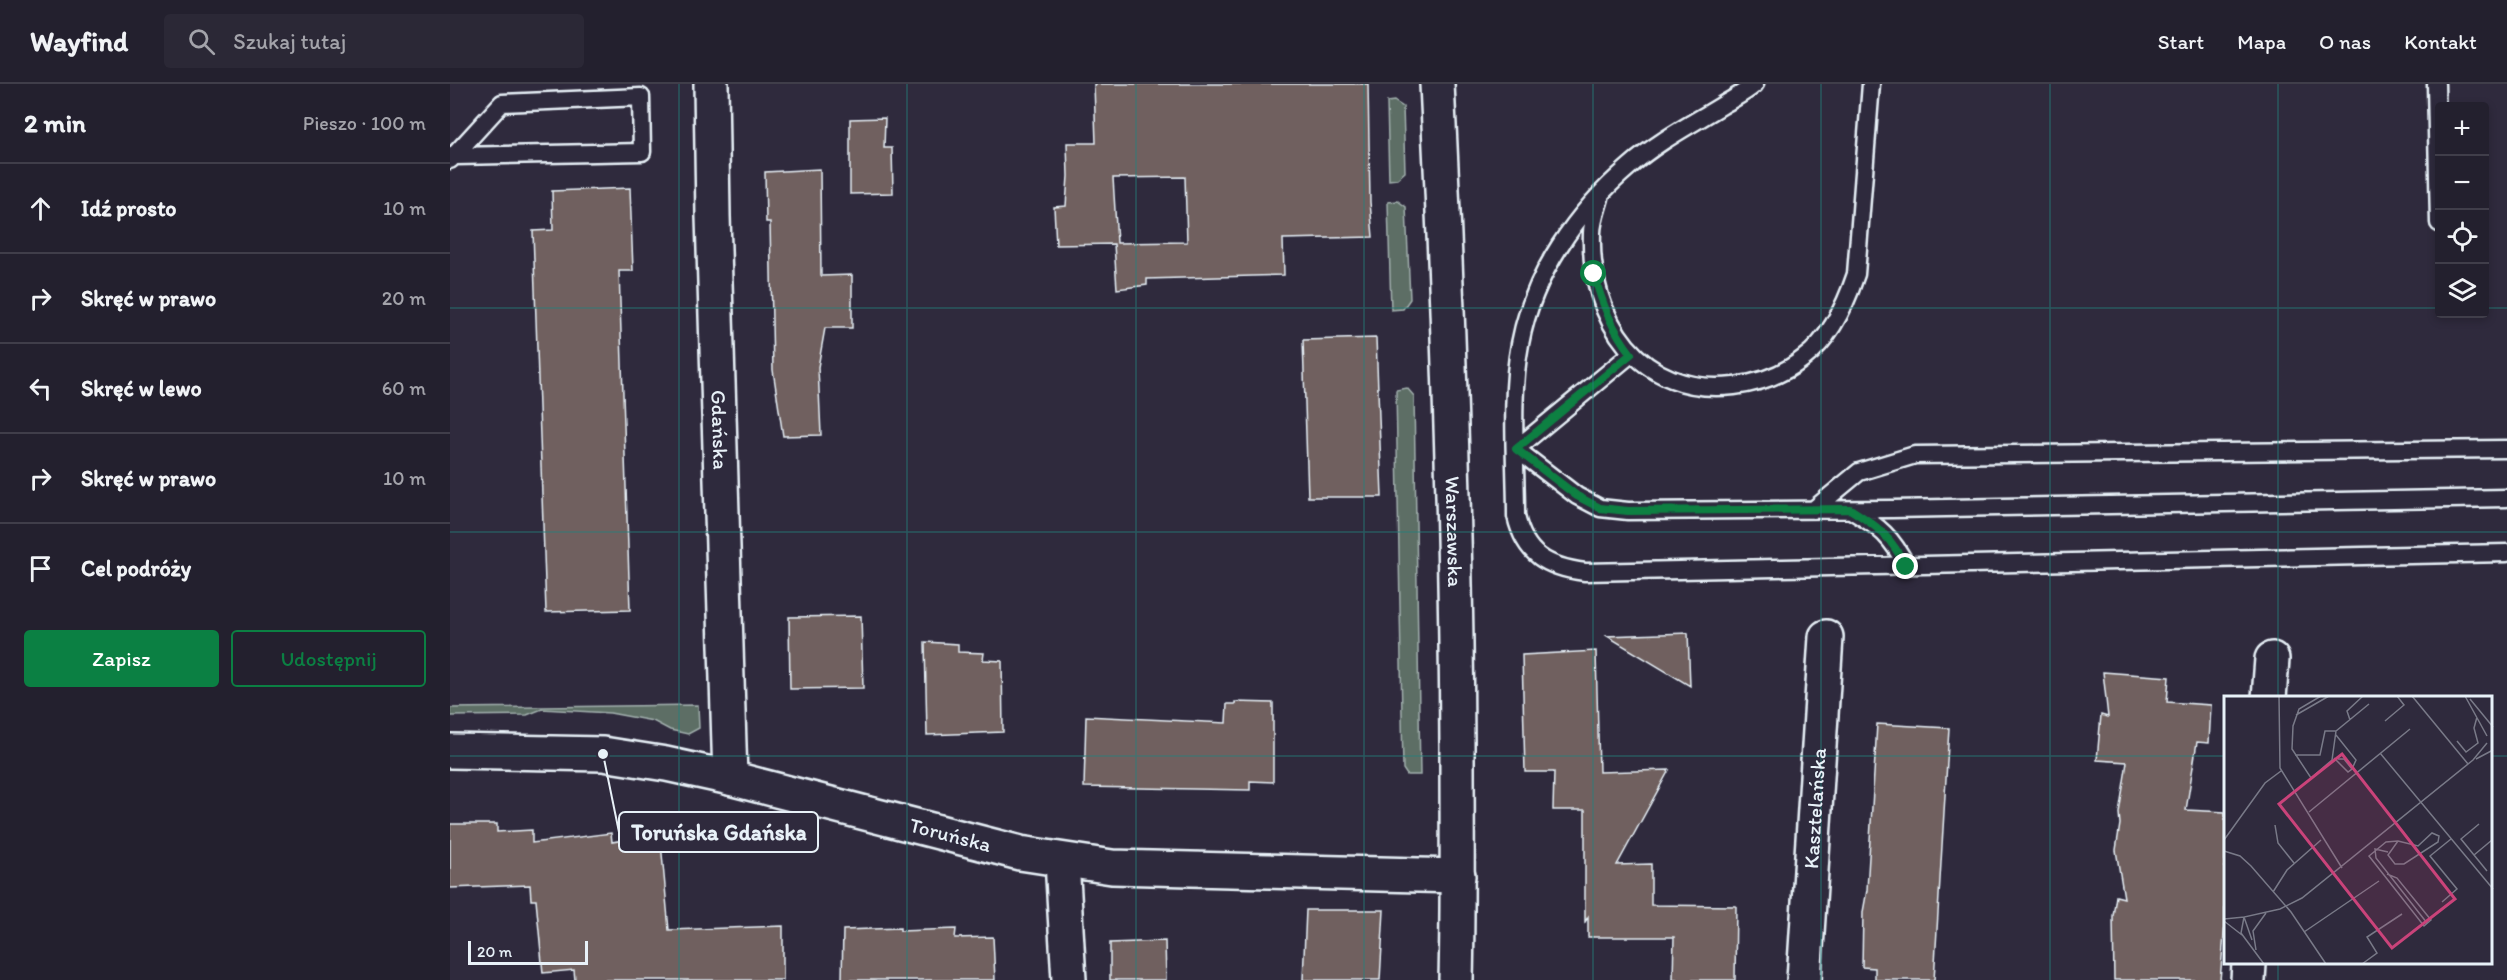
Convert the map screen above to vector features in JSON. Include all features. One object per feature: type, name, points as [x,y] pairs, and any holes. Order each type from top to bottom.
[{"type":"street","name":"Gdańska","points":[[711,84],[712,216],[730,778]]},
{"type":"street","name":"Warszawska","points":[[1437,84],[1452,419],[1458,876],[1456,980]]},
{"type":"street","name":"Kasztelańska","points":[[1804,980],[1826,637]]},
{"type":"street","points":[[2269,696],[2272,659]]},
{"type":"street","name":"Toruńska","points":[[450,751],[603,754],[666,764],[730,778],[1020,853],[1062,861],[1112,867],[1160,869],[1458,876]]},
{"type":"street","points":[[1062,861],[1069,980]]},
{"type":"street","points":[[2248,980],[2250,965]]},
{"type":"lane","points":[[1755,84],[1664,141],[1630,166],[1601,194],[1550,260],[1530,305],[1520,345],[1516,388],[1516,516],[1520,534],[1531,550],[1546,562],[1563,569],[1585,573],[2507,553]]},
{"type":"lane","points":[[1601,194],[1592,231],[1594,274],[1602,307],[1631,354],[1654,371],[1685,384],[1718,388],[1750,384],[1780,374],[1806,357],[1829,331],[1847,301],[1856,274],[1871,84]]},
{"type":"lane","points":[[2436,84],[2439,210]]},
{"type":"lane","points":[[641,91],[642,152],[453,158],[502,103],[641,91]]},
{"type":"lane","points":[[1516,449],[1631,354]]},
{"type":"lane","points":[[1516,449],[1577,496],[1600,508],[1628,511],[2507,498]]},
{"type":"lane","points":[[1813,510],[1859,472],[1915,455],[2507,449]]},
{"type":"lane","points":[[1850,509],[1872,523],[1895,544],[1906,567]]},
{"type":"green space","points":[[1394,101],[1403,107],[1405,172],[1397,179],[1389,180],[1387,102]]},
{"type":"green space","points":[[1398,201],[1406,207],[1410,299],[1403,309],[1391,310],[1388,202]]},
{"type":"green space","points":[[1407,388],[1414,396],[1420,775],[1407,775],[1403,769],[1396,390]]},
{"type":"green space","points":[[698,705],[699,728],[688,734],[670,730],[653,721],[610,713],[542,709],[527,715],[450,716],[450,708]]},
{"type":"building","points":[[1094,84],[1368,84],[1370,202],[1373,237],[1283,239],[1284,275],[1147,279],[1147,285],[1117,289],[1114,244],[1056,245],[1054,207],[1066,206],[1067,143],[1096,143]],"holes":[[[1185,177],[1187,242],[1117,243],[1113,178]]]},
{"type":"building","points":[[885,118],[884,148],[892,148],[893,193],[850,194],[850,119]]},
{"type":"building","points":[[820,169],[821,276],[852,275],[852,328],[825,328],[818,367],[821,435],[783,436],[773,370],[770,222],[766,222],[765,172]]},
{"type":"building","points":[[630,188],[633,271],[619,271],[630,610],[546,612],[533,231],[553,230],[552,191]]},
{"type":"building","points":[[1376,338],[1382,497],[1308,497],[1303,340]]},
{"type":"building","points":[[861,616],[863,688],[790,689],[789,617]]},
{"type":"building","points":[[1688,633],[1690,686],[1607,636]]},
{"type":"building","points":[[925,642],[958,644],[958,652],[984,653],[983,660],[1002,661],[1003,732],[927,735]]},
{"type":"building","points":[[1596,651],[1599,772],[1669,770],[1617,865],[1651,864],[1651,905],[1736,906],[1735,980],[1673,980],[1674,937],[1588,937],[1588,917],[1585,922],[1585,810],[1553,810],[1554,772],[1525,772],[1522,655]]},
{"type":"building","points":[[2103,672],[2169,677],[2167,702],[2211,705],[2209,743],[2197,742],[2186,810],[2224,812],[2224,935],[2220,980],[2114,980],[2113,916],[2116,896],[2124,898],[2116,850],[2127,762],[2097,760],[2101,715],[2108,717]]},
{"type":"building","points":[[1235,702],[1273,703],[1273,782],[1250,781],[1250,790],[1084,787],[1086,716],[1226,723],[1227,704],[1235,704]]},
{"type":"building","points":[[1877,724],[1949,728],[1934,980],[1875,980],[1875,968],[1862,967],[1863,912],[1867,890]]},
{"type":"building","points":[[450,824],[497,824],[497,832],[532,830],[532,843],[611,833],[612,842],[640,837],[641,846],[661,843],[669,930],[783,926],[783,980],[575,980],[574,970],[543,973],[536,900],[531,900],[530,885],[450,888]]},
{"type":"building","points":[[1306,910],[1384,910],[1380,980],[1303,980]]},
{"type":"building","points":[[900,928],[900,931],[956,929],[955,938],[993,937],[995,980],[842,980],[843,930]]},
{"type":"building","points":[[1165,941],[1166,980],[1110,980],[1110,943]]},
{"type":"place","name":"Toruńska Gdańska","points":[[603,754]]},
{"type":"route","points":[[1594,274],[1602,307],[1631,354],[1516,449],[1577,496],[1600,508],[1628,511],[1850,509],[1872,523],[1895,544],[1906,567]]}]
